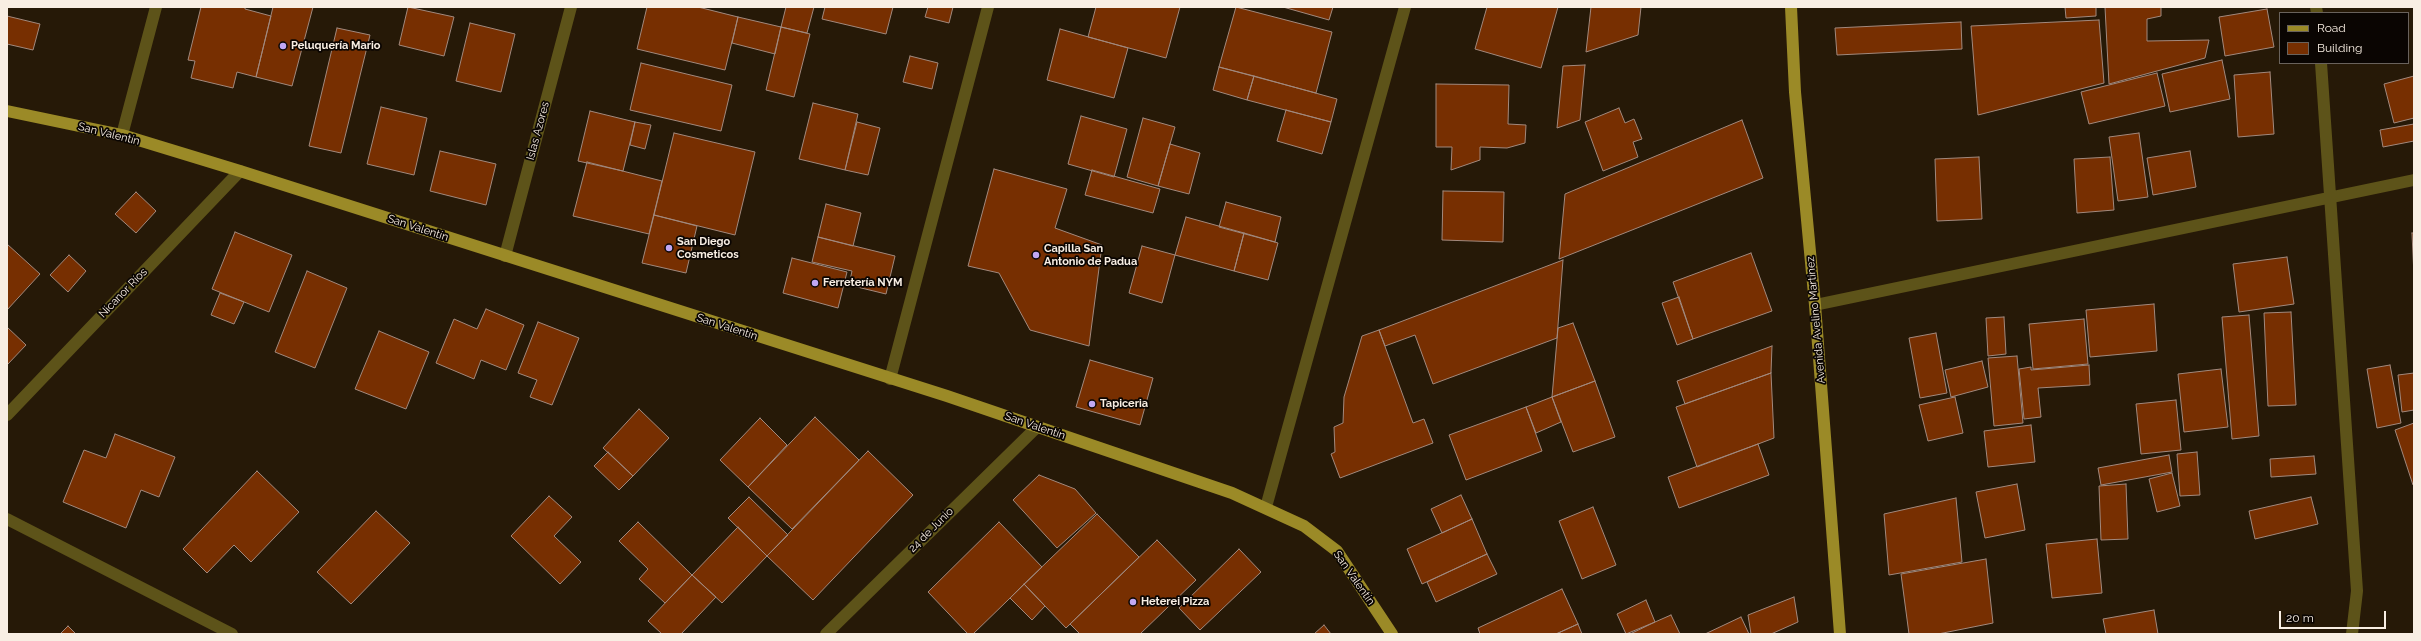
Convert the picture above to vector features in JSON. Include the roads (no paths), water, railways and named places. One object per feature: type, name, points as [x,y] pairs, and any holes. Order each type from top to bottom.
[{"type":"main road","name":"Avenida Avelino Martinez","points":[[1790,7],[1815,305],[1840,634]]},
{"type":"main road","name":"San Valentín","points":[[7,111],[122,135],[240,171],[890,379],[1232,493],[1266,507],[1304,526],[1337,551],[1392,634]]},
{"type":"street","points":[[122,135],[156,7]]},
{"type":"street","name":"Islas Azores","points":[[506,256],[571,7]]},
{"type":"street","points":[[890,379],[988,7]]},
{"type":"street","points":[[1266,507],[1405,7]]},
{"type":"street","points":[[2321,64],[2357,591],[2352,634]]},
{"type":"street","name":"Nicanor Ríos","points":[[7,416],[240,171]]},
{"type":"street","points":[[1815,305],[2414,180]]},
{"type":"street","name":"24 de Junio","points":[[826,634],[1037,427]]},
{"type":"street","points":[[7,519],[232,634]]},
{"type":"place","name":"Peluquería Mario","points":[[283,46]]},
{"type":"place","name":"San Diego Cosmeticos","points":[[669,248]]},
{"type":"place","name":"Capilla San Antonio de Padua","points":[[1036,255]]},
{"type":"place","name":"Ferretería NYM","points":[[815,283]]},
{"type":"place","name":"Tapiceria","points":[[1092,404]]},
{"type":"place","name":"Heterei Pizza","points":[[1133,602]]}]
